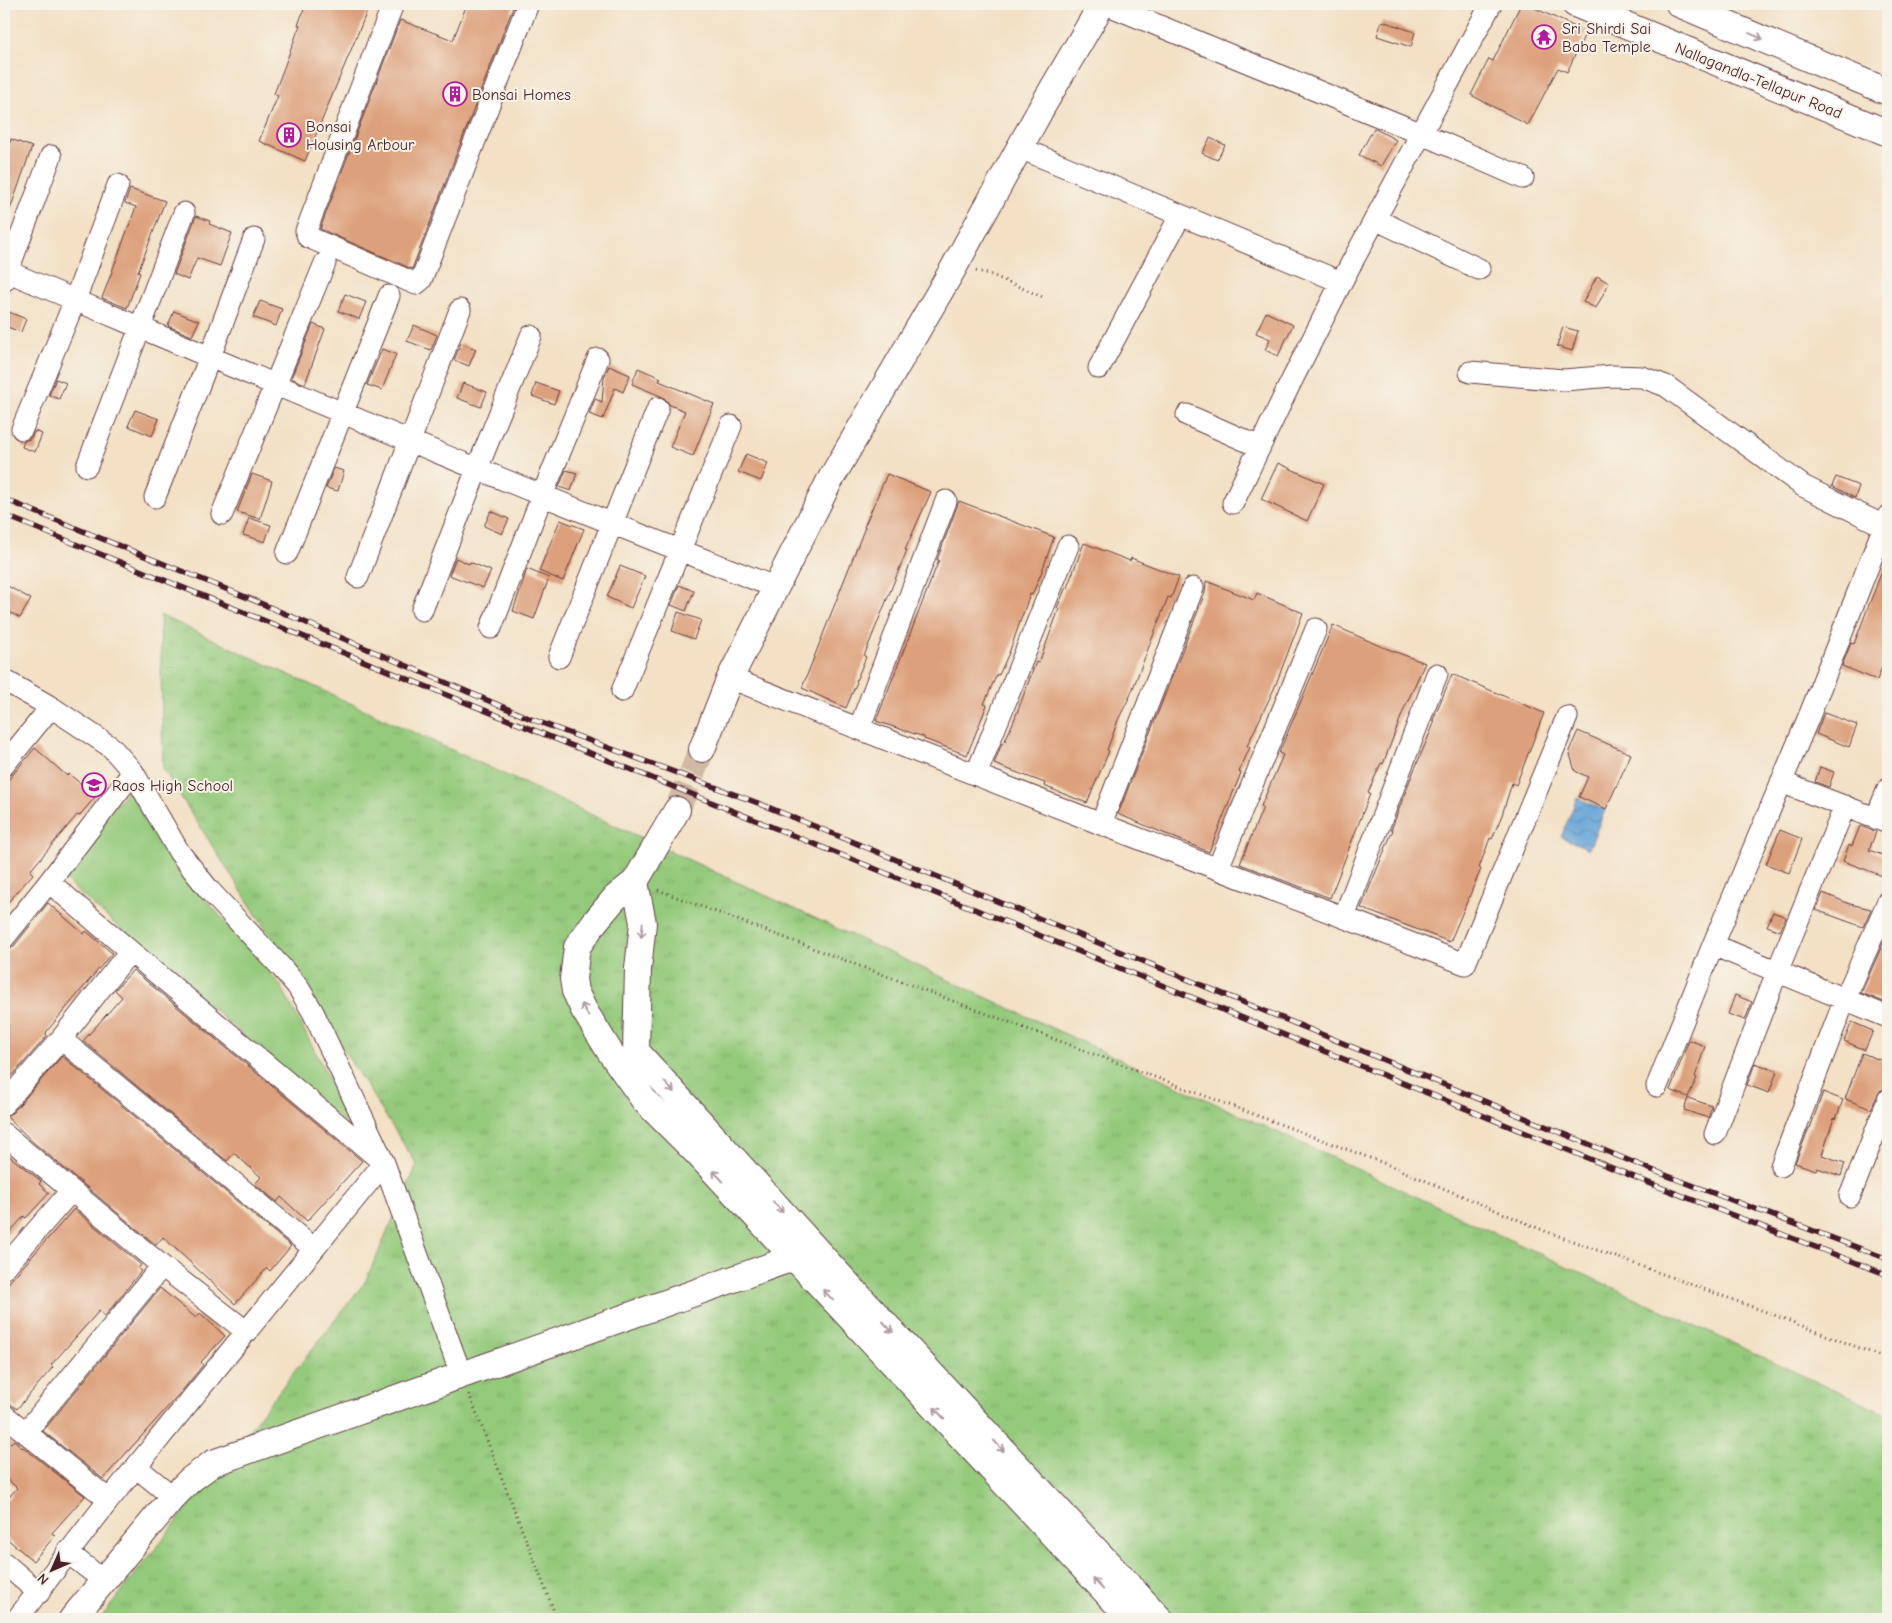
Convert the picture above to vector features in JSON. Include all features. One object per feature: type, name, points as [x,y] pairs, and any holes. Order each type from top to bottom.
[{"type":"street","points":[[393,4],[306,232],[308,237],[416,284],[421,280],[528,4]]},
{"type":"street","points":[[702,748],[730,678],[829,482],[953,269],[1042,107],[1104,4],[1422,134],[1523,178]]},
{"type":"street","points":[[1233,503],[1341,282],[1491,4]]},
{"type":"street","name":"Nallagandla-Tellapur Road","points":[[1575,4],[1888,133]]},
{"type":"street","points":[[1679,4],[1888,92]]},
{"type":"street","points":[[1710,60],[1725,23]]},
{"type":"street","points":[[1020,148],[1341,282]]},
{"type":"street","points":[[51,156],[5,274],[75,300],[542,496],[775,587]]},
{"type":"street","points":[[22,429],[75,300],[118,185]]},
{"type":"street","points":[[87,466],[184,213]]},
{"type":"street","points":[[1099,368],[1180,216]]},
{"type":"street","points":[[1375,219],[1479,269]]},
{"type":"street","points":[[155,497],[254,238]]},
{"type":"street","points":[[222,514],[325,263]]},
{"type":"street","points":[[287,553],[389,296]]},
{"type":"street","points":[[358,577],[460,310]]},
{"type":"street","points":[[422,610],[530,336]]},
{"type":"street","points":[[491,628],[598,359]]},
{"type":"street","points":[[1470,372],[1564,380],[1612,376],[1642,377],[1666,386],[1802,486],[1885,530],[1713,944],[1657,1086]]},
{"type":"street","points":[[559,657],[658,408]]},
{"type":"street","points":[[1187,415],[1260,447]]},
{"type":"street","points":[[622,691],[678,550],[731,426]]},
{"type":"street","points":[[859,729],[946,501]]},
{"type":"street","points":[[976,775],[1068,546]]},
{"type":"street","points":[[1101,824],[1193,588]]},
{"type":"street","points":[[1218,868],[1316,629]]},
{"type":"street","points":[[1344,917],[1437,674]]},
{"type":"street","points":[[730,678],[1101,824],[1465,964],[1567,717]]},
{"type":"street","points":[[4,680],[51,707],[112,747],[133,772],[179,852],[209,890],[281,966],[298,987],[313,1012],[384,1163],[462,1377]]},
{"type":"street","points":[[4,765],[51,707]]},
{"type":"street","points":[[4,938],[133,772]]},
{"type":"street","points":[[1781,782],[1882,820],[1888,789]]},
{"type":"street","points":[[1715,1134],[1777,972],[1845,806]]},
{"type":"street","points":[[677,810],[635,882],[615,898],[577,947],[573,979],[575,991],[584,1010],[610,1052],[644,1100],[696,1152],[803,1252],[1160,1619]]},
{"type":"street","points":[[49,882],[384,1163]]},
{"type":"street","points":[[635,882],[643,923],[638,969],[636,1051],[803,1252],[1131,1619]]},
{"type":"street","points":[[1781,1166],[1845,999],[1888,901]]},
{"type":"street","points":[[1713,944],[1888,1017]]},
{"type":"street","points":[[4,1104],[61,1039],[130,951]]},
{"type":"street","points":[[61,1039],[314,1249]]},
{"type":"street","points":[[610,1052],[636,1051]]},
{"type":"street","points":[[1850,1196],[1888,1100]]},
{"type":"street","points":[[4,1134],[162,1266],[247,1332]]},
{"type":"street","points":[[18,1619],[109,1500],[384,1163]]},
{"type":"street","points":[[4,1268],[71,1191]]},
{"type":"street","points":[[72,1619],[172,1497],[190,1480],[213,1464],[462,1377],[543,1345],[803,1252]]},
{"type":"street","points":[[26,1432],[162,1266]]},
{"type":"street","points":[[4,1415],[109,1500]]},
{"type":"street","points":[[136,1467],[172,1497]]},
{"type":"street","points":[[68,1552],[103,1580]]},
{"type":"street","points":[[4,1563],[39,1593]]},
{"type":"path","points":[[953,269],[987,272],[1045,298]]},
{"type":"path","points":[[635,882],[1386,1164],[1545,1231],[1761,1310],[1888,1359]]},
{"type":"path","points":[[462,1377],[557,1619]]},
{"type":"green space","points":[[160,615],[1888,1415],[1888,1619],[100,1619],[365,1282],[417,1165],[163,769]]},
{"type":"green space","points":[[128,790],[147,823],[207,901],[281,986],[343,1105],[352,1130],[61,877]]},
{"type":"water","points":[[1577,798],[1605,810],[1589,849],[1561,837]]},
{"type":"building","points":[[306,4],[370,4],[305,161],[259,141],[278,96],[274,94]]},
{"type":"building","points":[[467,4],[514,5],[412,269],[320,229],[400,20],[453,40]]},
{"type":"building","points":[[1521,4],[1526,4],[1586,32],[1567,72],[1558,68],[1528,125],[1471,95],[1489,59],[1493,61]]},
{"type":"building","points":[[1382,21],[1415,32],[1411,47],[1377,36]]},
{"type":"building","points":[[1374,128],[1396,140],[1381,166],[1359,155]]},
{"type":"building","points":[[1210,138],[1225,145],[1217,160],[1202,153]]},
{"type":"building","points":[[11,139],[32,147],[6,221],[4,220],[4,158]]},
{"type":"building","points":[[130,189],[165,201],[138,272],[140,273],[127,308],[102,298],[136,207],[125,203]]},
{"type":"building","points":[[196,216],[210,221],[209,224],[232,233],[220,266],[197,258],[188,280],[174,274]]},
{"type":"building","points":[[1597,276],[1609,283],[1596,308],[1583,302]]},
{"type":"building","points":[[345,294],[366,302],[359,319],[338,311]]},
{"type":"building","points":[[260,301],[282,309],[276,326],[253,317]]},
{"type":"building","points":[[4,310],[26,319],[21,332],[4,326]]},
{"type":"building","points":[[174,311],[199,321],[192,336],[168,326]]},
{"type":"building","points":[[1266,312],[1293,325],[1278,356],[1265,350],[1270,339],[1256,333]]},
{"type":"building","points":[[313,324],[325,329],[305,384],[291,378]]},
{"type":"building","points":[[414,325],[437,335],[431,350],[407,341]]},
{"type":"building","points":[[1563,327],[1578,331],[1572,351],[1557,346]]},
{"type":"building","points":[[461,343],[476,349],[469,366],[454,360]]},
{"type":"building","points":[[382,349],[396,354],[382,390],[367,385]]},
{"type":"building","points":[[609,366],[630,375],[623,392],[615,388],[603,419],[589,414],[595,399],[602,402],[604,377]]},
{"type":"building","points":[[638,368],[661,378],[659,381],[714,404],[693,456],[670,447],[685,411],[670,405],[663,397],[632,384]]},
{"type":"building","points":[[56,379],[66,383],[59,399],[49,395]]},
{"type":"building","points":[[463,383],[487,392],[481,407],[457,398]]},
{"type":"building","points":[[536,383],[559,391],[554,404],[532,396]]},
{"type":"building","points":[[135,410],[159,419],[152,436],[128,426]]},
{"type":"building","points":[[35,431],[42,434],[35,452],[22,447],[24,441],[30,439]]},
{"type":"building","points":[[746,454],[768,463],[761,481],[738,472]]},
{"type":"building","points":[[1278,463],[1324,484],[1307,521],[1261,499]]},
{"type":"building","points":[[334,468],[344,471],[338,491],[326,488]]},
{"type":"building","points":[[566,470],[577,473],[571,491],[559,487]]},
{"type":"building","points":[[252,474],[272,481],[260,519],[237,512]]},
{"type":"building","points":[[887,474],[931,492],[905,550],[907,550],[864,656],[866,657],[846,708],[802,688],[864,527]]},
{"type":"building","points":[[1836,477],[1859,486],[1855,498],[1832,486]]},
{"type":"building","points":[[959,501],[1054,537],[1032,595],[1030,594],[1009,653],[999,675],[997,674],[984,704],[987,705],[967,755],[924,739],[924,737],[876,721],[939,560],[937,560]]},
{"type":"building","points":[[491,511],[509,519],[502,534],[484,526]]},
{"type":"building","points":[[249,518],[271,525],[265,542],[243,535]]},
{"type":"building","points":[[560,520],[584,529],[563,581],[539,571]]},
{"type":"building","points":[[1084,543],[1130,561],[1131,558],[1179,577],[1171,598],[1168,597],[1130,696],[1118,720],[1107,750],[1109,751],[1087,803],[1044,786],[1045,783],[994,764],[1015,718],[1036,662],[1039,663],[1059,609],[1057,608],[1067,588]]},
{"type":"building","points":[[456,558],[491,571],[483,588],[449,575]]},
{"type":"building","points":[[1887,558],[1888,669],[1882,667],[1877,680],[1842,666],[1851,643],[1854,644]]},
{"type":"building","points":[[620,566],[645,576],[631,608],[607,597]]},
{"type":"building","points":[[527,569],[549,578],[534,619],[513,611]]},
{"type":"building","points":[[1206,581],[1254,600],[1257,593],[1303,613],[1274,689],[1247,746],[1250,747],[1239,772],[1241,773],[1209,852],[1118,814],[1205,593]]},
{"type":"building","points":[[4,584],[31,599],[20,618],[4,609]]},
{"type":"building","points":[[679,585],[694,591],[686,611],[671,605]]},
{"type":"building","points":[[678,612],[701,620],[694,639],[672,631]]},
{"type":"building","points":[[1333,625],[1425,663],[1404,709],[1383,764],[1381,763],[1368,793],[1370,794],[1330,898],[1240,864],[1263,807],[1261,806],[1283,755],[1279,753]]},
{"type":"building","points":[[1452,674],[1544,713],[1516,785],[1512,783],[1502,815],[1492,839],[1490,838],[1479,868],[1481,869],[1450,942],[1361,908],[1393,830],[1391,830]]},
{"type":"building","points":[[1824,713],[1857,725],[1849,747],[1816,734]]},
{"type":"building","points":[[1578,731],[1631,754],[1606,809],[1579,797],[1588,777],[1575,771],[1569,751]]},
{"type":"building","points":[[35,748],[67,776],[69,774],[96,796],[79,816],[77,815],[30,871],[33,874],[4,907],[4,785]]},
{"type":"building","points":[[1820,767],[1834,772],[1829,787],[1815,782]]},
{"type":"building","points":[[1860,826],[1876,832],[1869,850],[1888,857],[1888,878],[1843,861],[1849,845],[1852,846]]},
{"type":"building","points":[[1780,830],[1802,839],[1789,873],[1766,864]]},
{"type":"building","points":[[1823,893],[1850,904],[1871,909],[1863,927],[1816,910]]},
{"type":"building","points":[[48,903],[84,934],[86,931],[112,953],[47,1031],[47,1036],[4,1085],[4,1031],[9,1025],[4,1021],[4,954],[14,946]]},
{"type":"building","points":[[1773,912],[1786,917],[1780,931],[1767,926]]},
{"type":"building","points":[[1888,932],[1888,991],[1884,1002],[1861,993]]},
{"type":"building","points":[[133,970],[362,1161],[307,1221],[281,1197],[277,1202],[255,1184],[261,1177],[234,1153],[227,1161],[83,1041],[122,997],[115,990]]},
{"type":"building","points":[[1735,995],[1752,1002],[1745,1020],[1728,1014]]},
{"type":"building","points":[[1852,1022],[1873,1031],[1865,1050],[1844,1041]]},
{"type":"building","points":[[1689,1040],[1705,1046],[1695,1077],[1697,1078],[1688,1097],[1670,1090]]},
{"type":"building","points":[[1862,1053],[1888,1063],[1888,1088],[1880,1091],[1871,1109],[1845,1099]]},
{"type":"building","points":[[62,1056],[291,1246],[270,1271],[267,1268],[235,1304],[163,1237],[156,1245],[33,1142],[6,1116],[13,1112]]},
{"type":"building","points":[[1755,1063],[1777,1071],[1769,1093],[1747,1085]]},
{"type":"building","points":[[1823,1092],[1843,1100],[1836,1119],[1834,1118],[1822,1155],[1845,1163],[1841,1176],[1795,1163]]},
{"type":"building","points":[[1688,1098],[1712,1106],[1708,1118],[1684,1110]]},
{"type":"building","points":[[4,1152],[41,1181],[39,1184],[49,1193],[26,1218],[24,1216],[4,1239]]},
{"type":"building","points":[[74,1209],[141,1265],[138,1269],[141,1271],[105,1316],[99,1311],[51,1365],[53,1367],[17,1409],[4,1399],[4,1288]]},
{"type":"building","points":[[160,1288],[196,1318],[200,1313],[225,1336],[201,1362],[203,1365],[182,1391],[103,1479],[43,1431]]},
{"type":"building","points":[[4,1436],[11,1443],[14,1440],[85,1496],[52,1533],[55,1536],[33,1561],[4,1536],[4,1503],[17,1488],[4,1476]]},
{"type":"tunnel","points":[[677,810],[702,749]]},
{"type":"railway","points":[[4,499],[253,600],[531,719],[758,803],[1652,1170],[1888,1259]]},
{"type":"railway","points":[[4,515],[1649,1183],[1888,1275]]},
{"type":"place","name":"Sri Shirdi Sai Baba Temple","points":[[1544,37]]},
{"type":"place","name":"Bonsai Homes","points":[[455,94]]},
{"type":"place","name":"Bonsai Housing Arbour","points":[[289,135]]},
{"type":"place","name":"Raos High School","points":[[94,785]]}]
